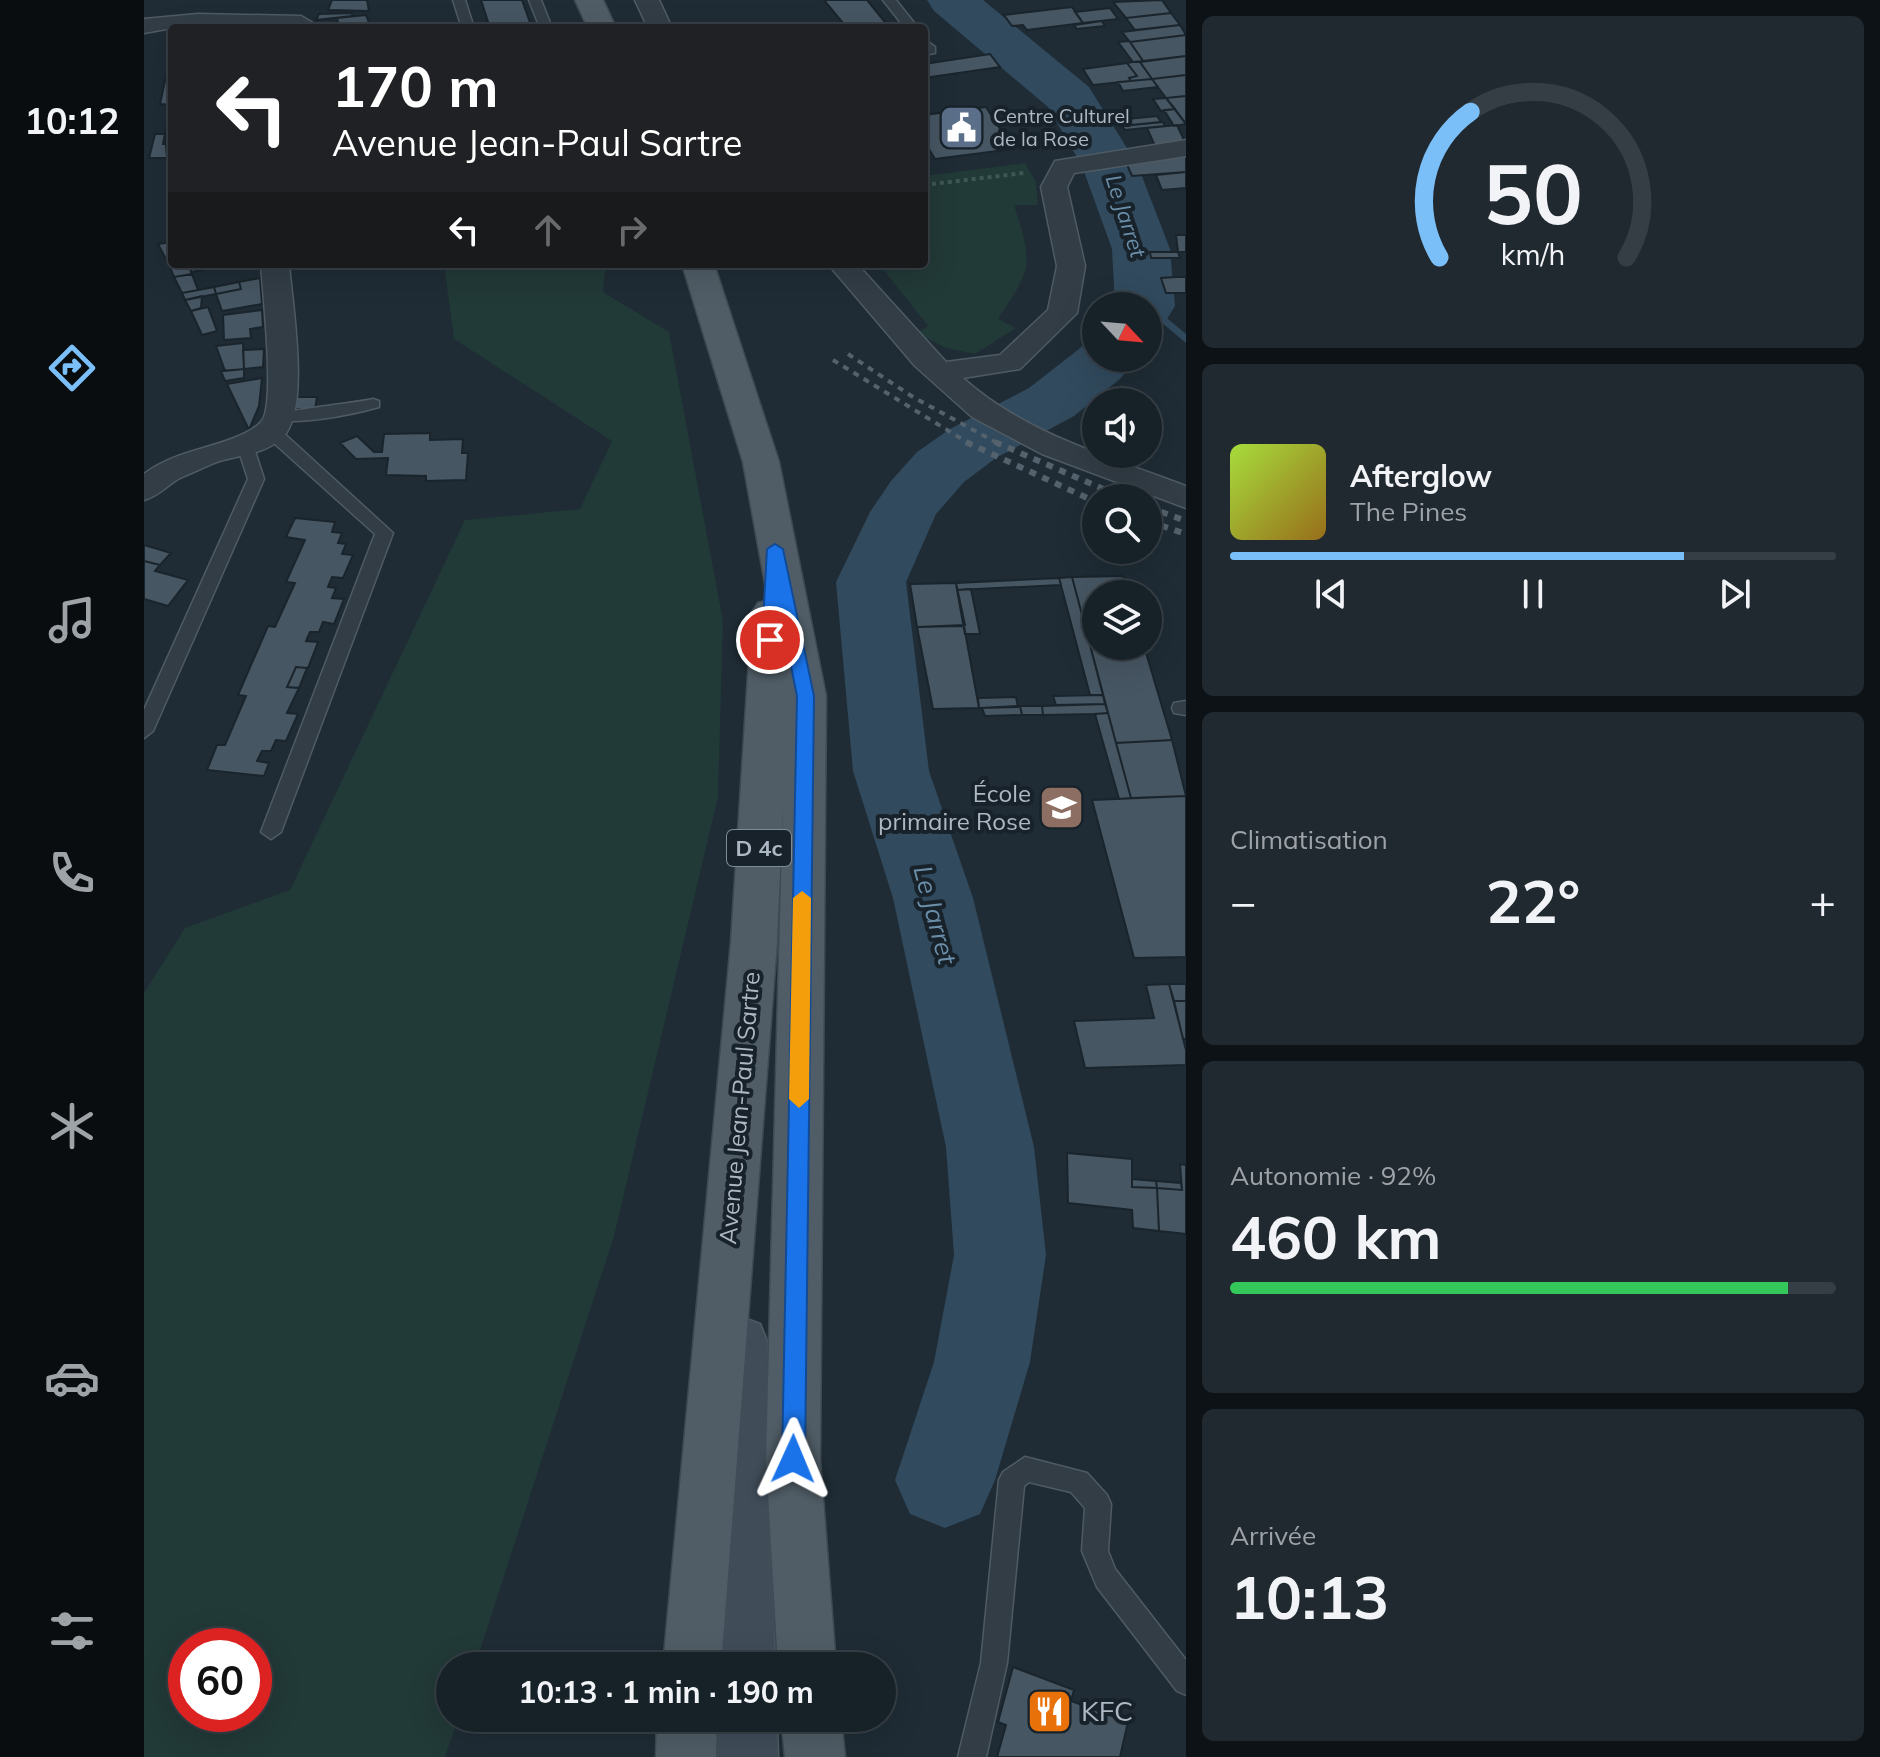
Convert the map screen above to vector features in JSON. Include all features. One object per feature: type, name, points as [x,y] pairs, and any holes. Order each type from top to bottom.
[{"type":"main road","points":[[589,0],[600,24]]},
{"type":"main road","points":[[604,0],[613,24]]},
{"type":"main road","name":"Avenue Jean-Paul Sartre","points":[[699,268],[761,462],[775,549],[806,696],[793,1459],[806,1652]]},
{"type":"main road","name":"Avenue Jean-Paul Sartre","points":[[693,1652],[754,942],[775,549]]},
{"type":"main road","name":"D 4c","points":[[737,1147],[746,1652]]},
{"type":"main road","points":[[686,1757],[687,1732]]},
{"type":"main road","points":[[747,1732],[748,1757]]},
{"type":"main road","points":[[812,1732],[815,1757]]},
{"type":"street","points":[[301,24],[310,0]]},
{"type":"street","points":[[647,0],[658,24]]},
{"type":"street","points":[[144,26],[198,21],[259,24]]},
{"type":"street","points":[[942,372],[1009,363],[1062,313],[1071,266],[1054,187],[1076,165],[1186,148]]},
{"type":"street","points":[[144,490],[167,472],[265,431],[282,369],[275,268]]},
{"type":"street","points":[[845,268],[905,338],[982,410],[1018,431],[1186,498]]},
{"type":"lane","points":[[459,0],[467,24]]},
{"type":"lane","points":[[535,0],[544,24]]},
{"type":"lane","points":[[889,0],[909,24]]},
{"type":"lane","points":[[265,431],[373,404]]},
{"type":"lane","points":[[144,731],[256,479],[265,431]]},
{"type":"lane","points":[[265,431],[384,533],[271,832]]},
{"type":"lane","points":[[972,1757],[994,1663],[1012,1480],[1025,1469],[1078,1482],[1098,1504],[1095,1551],[1106,1578],[1186,1682]]},
{"type":"path","points":[[928,184],[1076,165]]},
{"type":"green space","points":[[1025,163],[1036,182],[1038,205],[1014,205],[1027,254],[1026,265],[1018,288],[998,319],[1016,328],[975,354],[946,348],[917,333],[928,326],[882,268],[928,268],[928,175]]},
{"type":"green space","points":[[445,268],[606,268],[603,292],[669,332],[723,621],[718,797],[614,1236],[480,1652],[436,1652],[436,1732],[453,1732],[445,1757],[144,1757],[144,993],[185,928],[290,890],[465,520],[580,509],[612,441],[454,339]]},
{"type":"building","points":[[332,0],[367,0],[369,11],[328,10]]},
{"type":"building","points":[[481,0],[522,0],[531,24],[489,24]]},
{"type":"building","points":[[824,0],[867,0],[887,24],[844,24]]},
{"type":"building","points":[[1162,0],[1171,13],[1126,18],[1113,2]]},
{"type":"building","points":[[1072,7],[1083,23],[1027,30],[1023,25],[1012,26],[1004,15]]},
{"type":"building","points":[[1110,8],[1118,19],[1083,23],[1075,12]]},
{"type":"building","points":[[352,13],[352,16],[316,20],[319,14]]},
{"type":"building","points":[[1171,13],[1180,25],[1135,30],[1126,18]]},
{"type":"building","points":[[366,15],[369,24],[338,24],[337,18]]},
{"type":"building","points":[[1102,21],[1105,26],[1077,29],[1074,25]]},
{"type":"building","points":[[1180,25],[1186,35],[1130,42],[1122,32]]},
{"type":"building","points":[[1186,35],[1186,56],[1143,61],[1130,42]]},
{"type":"building","points":[[1129,41],[1143,61],[1133,62],[1118,42]]},
{"type":"building","points":[[990,54],[1000,67],[928,77],[928,63]]},
{"type":"building","points":[[1186,56],[1186,75],[1152,79],[1140,62]]},
{"type":"building","points":[[1140,62],[1152,79],[1131,81],[1129,78],[1137,76],[1127,63]]},
{"type":"building","points":[[1127,63],[1137,76],[1129,78],[1131,81],[1093,85],[1083,69]]},
{"type":"building","points":[[168,67],[168,105],[160,104]]},
{"type":"building","points":[[1186,75],[1186,96],[1166,98],[1152,79]]},
{"type":"building","points":[[1152,79],[1158,87],[1123,91],[1118,82]]},
{"type":"building","points":[[1186,96],[1186,124],[1166,98]]},
{"type":"building","points":[[1166,98],[1175,109],[1161,111],[1153,99]]},
{"type":"building","name":"Centre Culturel de la Rose","points":[[986,107],[1013,149],[935,159],[928,148],[928,114]]},
{"type":"building","points":[[1175,109],[1186,124],[1174,126],[1164,110]]},
{"type":"building","points":[[1157,116],[1161,122],[1131,125],[1127,119]]},
{"type":"building","points":[[1163,122],[1165,126],[1125,130],[1122,126]]},
{"type":"building","points":[[167,123],[168,123],[168,144],[163,144]]},
{"type":"building","points":[[1177,125],[1185,142],[1155,146],[1147,128]]},
{"type":"building","points":[[155,134],[165,134],[167,158],[149,158]]},
{"type":"building","points":[[1186,153],[1186,172],[1132,176],[1125,160]]},
{"type":"building","points":[[1186,172],[1186,188],[1162,190],[1156,175]]},
{"type":"building","points":[[1176,235],[1186,235],[1186,252],[1178,252]]},
{"type":"building","points":[[168,243],[168,263],[158,244]]},
{"type":"building","points":[[1150,252],[1178,252],[1180,258],[1151,258]]},
{"type":"building","points":[[170,268],[190,268],[192,274],[174,277]]},
{"type":"building","points":[[190,268],[212,268],[191,272]]},
{"type":"building","points":[[192,274],[198,290],[182,293],[174,277]]},
{"type":"building","points":[[1186,277],[1186,293],[1166,293],[1161,278]]},
{"type":"building","points":[[260,278],[262,304],[222,311],[216,294],[241,289],[239,282]]},
{"type":"building","points":[[239,282],[241,289],[216,294],[214,287]]},
{"type":"building","points":[[214,287],[216,294],[185,300],[182,293]]},
{"type":"building","points":[[202,296],[201,308],[191,311],[185,300]]},
{"type":"building","points":[[208,307],[217,331],[202,335],[191,311]]},
{"type":"building","points":[[262,310],[263,327],[250,329],[251,338],[224,340],[223,315]]},
{"type":"building","points":[[243,343],[244,369],[225,371],[216,346]]},
{"type":"building","points":[[264,349],[263,367],[244,369],[243,350]]},
{"type":"building","points":[[244,369],[244,378],[225,381],[221,371]]},
{"type":"building","points":[[262,378],[259,406],[249,430],[227,384]]},
{"type":"building","points":[[297,397],[317,397],[315,409],[295,409]]},
{"type":"building","points":[[430,433],[430,440],[463,439],[462,453],[468,453],[466,480],[426,481],[426,476],[386,475],[388,458],[356,459],[340,443],[357,436],[374,452],[382,452],[384,434]]},
{"type":"building","points":[[295,518],[335,522],[332,532],[342,533],[338,543],[346,544],[342,554],[353,555],[343,578],[332,577],[328,587],[336,588],[332,598],[344,599],[334,624],[323,622],[319,632],[310,632],[306,641],[318,642],[308,668],[296,667],[287,687],[299,688],[287,713],[298,714],[286,741],[276,740],[271,751],[262,751],[257,761],[269,763],[264,776],[207,770],[217,745],[225,745],[246,696],[238,695],[268,626],[275,627],[295,583],[286,582],[305,540],[286,537]]},
{"type":"building","points":[[144,545],[171,553],[160,565],[144,561]]},
{"type":"building","points":[[144,561],[160,565],[155,571],[188,580],[168,606],[144,599]]},
{"type":"building","points":[[1123,576],[1124,580],[1082,580],[1082,615],[1072,577]]},
{"type":"building","points":[[1072,577],[1082,615],[1082,660],[1094,660],[1103,695],[1090,695],[1059,578]]},
{"type":"building","points":[[1059,578],[1061,585],[957,590],[956,583]]},
{"type":"building","points":[[956,583],[965,625],[917,627],[910,584]]},
{"type":"building","points":[[971,589],[980,634],[965,634],[957,590]]},
{"type":"building","points":[[964,626],[979,708],[933,709],[917,627]]},
{"type":"building","points":[[1094,660],[1148,660],[1172,740],[1116,743]]},
{"type":"building","points":[[296,667],[307,668],[299,688],[287,687]]},
{"type":"building","points":[[1103,695],[1105,704],[1056,705],[1053,696]]},
{"type":"building","points":[[1016,697],[1018,707],[979,708],[978,698]]},
{"type":"building","points":[[1105,704],[1108,713],[1095,714],[1043,715],[1042,706]]},
{"type":"building","points":[[1020,706],[1042,706],[1043,715],[1022,715]]},
{"type":"building","points":[[1020,706],[1022,715],[985,716],[982,708]]},
{"type":"building","points":[[1108,713],[1131,798],[1119,799],[1095,714]]},
{"type":"building","points":[[1172,740],[1186,796],[1131,798],[1116,743]]},
{"type":"building","points":[[1186,796],[1186,957],[1134,958],[1092,800]]},
{"type":"building","points":[[1169,984],[1186,1050],[1186,1065],[1085,1068],[1074,1021],[1154,1018],[1146,985]]},
{"type":"building","points":[[1169,984],[1186,984],[1186,1001],[1174,1001]]},
{"type":"building","points":[[1174,1001],[1186,1001],[1186,1039],[1183,1039]]},
{"type":"building","points":[[1067,1153],[1132,1159],[1132,1187],[1157,1188],[1159,1231],[1133,1228],[1132,1210],[1068,1203]]},
{"type":"building","points":[[1180,1164],[1186,1165],[1186,1234],[1159,1231],[1157,1188],[1182,1190]]},
{"type":"building","points":[[1132,1179],[1156,1181],[1157,1188],[1132,1187]]},
{"type":"building","points":[[1156,1181],[1181,1183],[1182,1190],[1157,1188]]},
{"type":"building","name":"KFC","points":[[1013,1667],[1074,1690],[1071,1701],[1128,1722],[1120,1757],[997,1757],[1006,1725],[998,1722]]},
{"type":"waterway","name":"Le Jarret","points":[[952,0],[1070,98],[1110,166],[1141,249],[1144,292]]},
{"type":"waterway","points":[[1162,318],[1186,340]]},
{"type":"waterway","name":"Le Jarret","points":[[945,1480],[982,1362],[1000,1255],[990,1147],[933,898],[891,771],[871,582],[904,512],[940,467],[973,443],[1052,402],[1090,372]]},
{"type":"railway","points":[[848,354],[913,397],[997,443]]},
{"type":"railway","points":[[833,360],[969,443]]},
{"type":"railway","points":[[969,443],[1082,496]]},
{"type":"railway","points":[[997,443],[1092,484]]},
{"type":"railway","points":[[1162,512],[1186,521]]},
{"type":"railway","points":[[1162,526],[1186,534]]},
{"type":"slow traffic","points":[[799,1099],[802,898]]},
{"type":"place","name":"Centre Culturel de la Rose","points":[[962,128]]},
{"type":"place","name":"École primaire Rose","points":[[1062,808]]},
{"type":"place","name":"KFC","points":[[1050,1711]]},
{"type":"route","points":[[770,640],[775,549],[806,696],[793,1459]]}]
